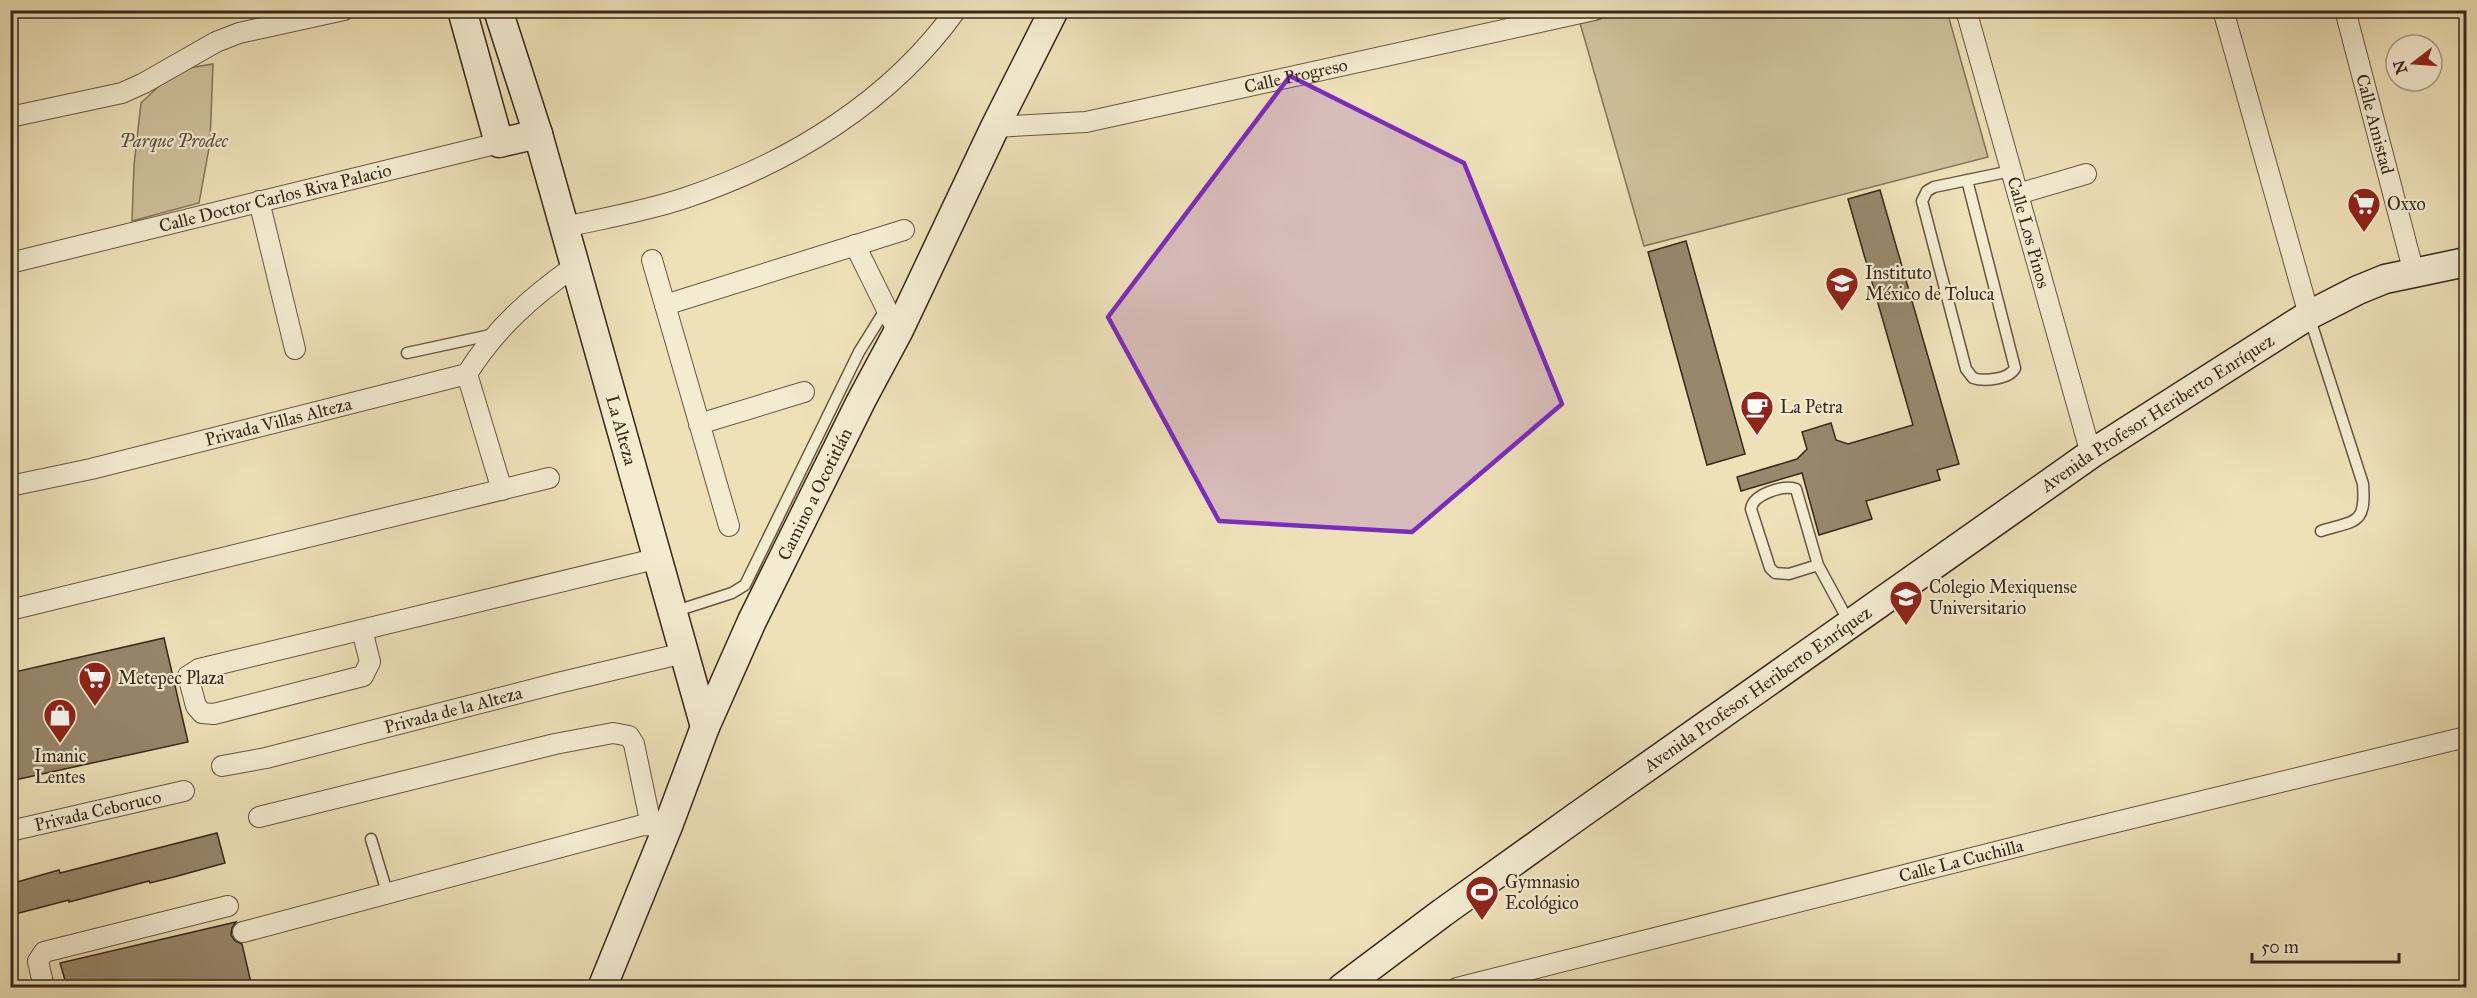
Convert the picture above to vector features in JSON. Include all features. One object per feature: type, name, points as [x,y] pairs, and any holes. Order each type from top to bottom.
[{"type":"main road","points":[[462,10],[499,143]]},
{"type":"main road","name":"La Alteza","points":[[498,10],[565,227],[705,728]]},
{"type":"main road","name":"Camino a Ocotitlán","points":[[602,987],[660,826],[752,621],[861,400],[898,332],[995,127],[1054,10]]},
{"type":"main road","name":"Calle Doctor Carlos Riva Palacio","points":[[499,143],[538,134]]},
{"type":"main road","name":"Avenida Profesor Heriberto Enríquez","points":[[1342,987],[1849,622],[2091,454],[2309,315],[2385,279],[2466,262]]},
{"type":"street","points":[[10,117],[122,93],[216,42],[239,33],[344,10]]},
{"type":"street","points":[[565,227],[683,198],[736,179],[787,154],[871,100],[899,76],[956,10]]},
{"type":"street","name":"Calle Progreso","points":[[995,127],[1086,122],[1594,10]]},
{"type":"street","name":"Calle Los Pinos","points":[[1966,10],[2091,454]]},
{"type":"street","points":[[2223,10],[2309,315]]},
{"type":"street","name":"Calle Amistad","points":[[2345,10],[2414,273]]},
{"type":"street","name":"Calle Doctor Carlos Riva Palacio","points":[[10,263],[499,143]]},
{"type":"street","points":[[2018,194],[2086,174]]},
{"type":"street","points":[[259,201],[295,349]]},
{"type":"street","points":[[665,305],[904,230]]},
{"type":"street","points":[[855,245],[898,332]]},
{"type":"street","points":[[652,260],[729,526]]},
{"type":"street","points":[[502,490],[467,374],[496,333],[525,303],[575,266]]},
{"type":"street","name":"Privada Villas Alteza","points":[[10,486],[91,469],[467,374]]},
{"type":"street","points":[[699,424],[804,392]]},
{"type":"street","points":[[10,610],[549,478]]},
{"type":"street","points":[[362,630],[370,662],[363,676],[214,714],[202,713],[196,706],[188,676],[199,669],[659,558]]},
{"type":"street","name":"Privada de la Alteza","points":[[222,766],[266,758],[684,653]]},
{"type":"street","points":[[243,932],[387,892],[660,826],[634,744],[628,736],[613,733],[555,744],[259,817]]},
{"type":"street","name":"Calle La Cuchilla","points":[[1457,987],[2067,834],[2466,737]]},
{"type":"street","name":"Privada Ceboruco","points":[[10,831],[184,791]]},
{"type":"street","points":[[44,987],[38,961],[44,952],[228,906]]},
{"type":"lane","points":[[1967,180],[2015,369],[2010,374],[1985,380],[1973,378],[1966,369],[1922,208],[1923,196],[1928,190],[1967,180],[2011,171]]},
{"type":"lane","points":[[673,612],[732,593],[745,585],[859,352],[887,307]]},
{"type":"lane","points":[[2309,315],[2363,484],[2365,505],[2363,512],[2354,521],[2321,531]]},
{"type":"lane","points":[[407,353],[496,333]]},
{"type":"lane","points":[[1818,565],[1790,574],[1775,573],[1770,568],[1751,509],[1756,498],[1794,488],[1818,565],[1849,622]]},
{"type":"lane","points":[[371,839],[387,892]]},
{"type":"highlighted area","points":[[1290,76],[1464,163],[1562,404],[1412,532],[1219,521],[1108,317]]},
{"type":"green space","points":[[1642,10],[1947,11],[1988,157],[1644,246],[1580,23]]},
{"type":"green space","name":"Parque Prodec","points":[[213,64],[210,143],[199,203],[132,221],[134,165],[141,103],[176,70]]},
{"type":"building","points":[[1880,190],[1959,464],[1937,470],[1940,480],[1866,501],[1872,519],[1819,535],[1802,473],[1741,491],[1737,477],[1797,459],[1807,449],[1802,432],[1831,423],[1836,440],[1848,444],[1913,425],[1848,199]]},
{"type":"building","points":[[1686,241],[1745,454],[1707,465],[1648,252]]},
{"type":"building","name":"Metepec Plaza","points":[[164,638],[188,742],[10,781],[10,673]]},
{"type":"building","points":[[217,833],[225,863],[15,914],[10,884],[59,870],[60,873]]},
{"type":"building","points":[[236,922],[231,935],[235,941],[242,944],[252,987],[67,987],[60,963]]},
{"type":"place","name":"Oxxo","points":[[2364,233]]},
{"type":"place","name":"Instituto México de Toluca","points":[[1842,312]]},
{"type":"place","name":"La Petra","points":[[1757,436]]},
{"type":"place","name":"Colegio Mexiquense Universitario","points":[[1906,626]]},
{"type":"place","name":"Metepec Plaza","points":[[95,707]]},
{"type":"place","name":"Imanic Lentes","points":[[60,744]]},
{"type":"place","name":"Gymnasio Ecológico","points":[[1482,921]]}]
